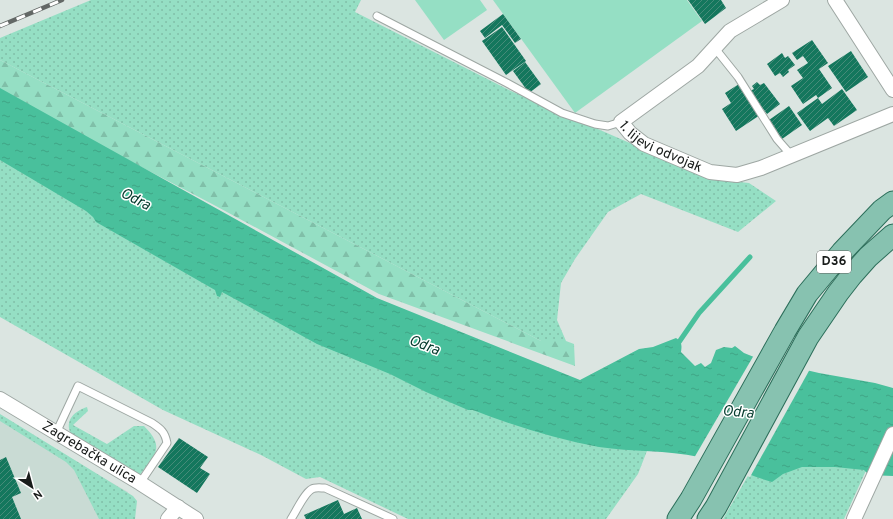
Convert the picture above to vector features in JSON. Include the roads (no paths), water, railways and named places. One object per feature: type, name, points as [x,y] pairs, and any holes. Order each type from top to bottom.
[{"type":"main road","name":"D36","points":[[678,519],[691,499],[807,294],[842,252],[882,210],[893,202]]},
{"type":"main road","name":"D36","points":[[712,513],[808,337],[852,275],[868,257],[893,235]]},
{"type":"street","name":"1. lijevi odvojak","points":[[782,0],[730,31],[698,66],[621,122],[630,133],[644,144],[710,172],[737,175],[761,168],[893,114]]},
{"type":"street","points":[[835,0],[893,90]]},
{"type":"street","name":"Zagrebačka ulica","points":[[0,399],[140,483],[196,519]]},
{"type":"street","points":[[854,519],[893,434]]},
{"type":"street","points":[[168,519],[178,507]]},
{"type":"lane","points":[[377,16],[500,79],[562,113],[595,124],[608,126],[621,122]]},
{"type":"lane","points":[[714,47],[738,77],[777,139],[791,155]]},
{"type":"lane","points":[[56,432],[78,386],[152,423],[162,430],[166,436],[167,443],[140,483]]},
{"type":"lane","points":[[291,519],[306,495],[312,489],[319,488],[325,488],[393,519]]},
{"type":"water","name":"Odra","points":[[0,88],[377,298],[580,380],[639,349],[653,347],[676,338],[681,344],[681,352],[695,366],[701,363],[705,367],[711,363],[716,350],[724,347],[732,348],[735,346],[744,353],[759,359],[893,388],[893,476],[869,475],[864,470],[835,467],[802,467],[783,474],[772,482],[699,457],[675,453],[599,447],[551,436],[520,427],[473,410],[468,410],[426,392],[390,374],[317,344],[222,292],[220,297],[217,296],[215,290],[96,222],[86,211],[0,160]]},
{"type":"waterway","points":[[677,345],[699,313],[750,257]]},
{"type":"railway","points":[[0,26],[62,0]]}]
